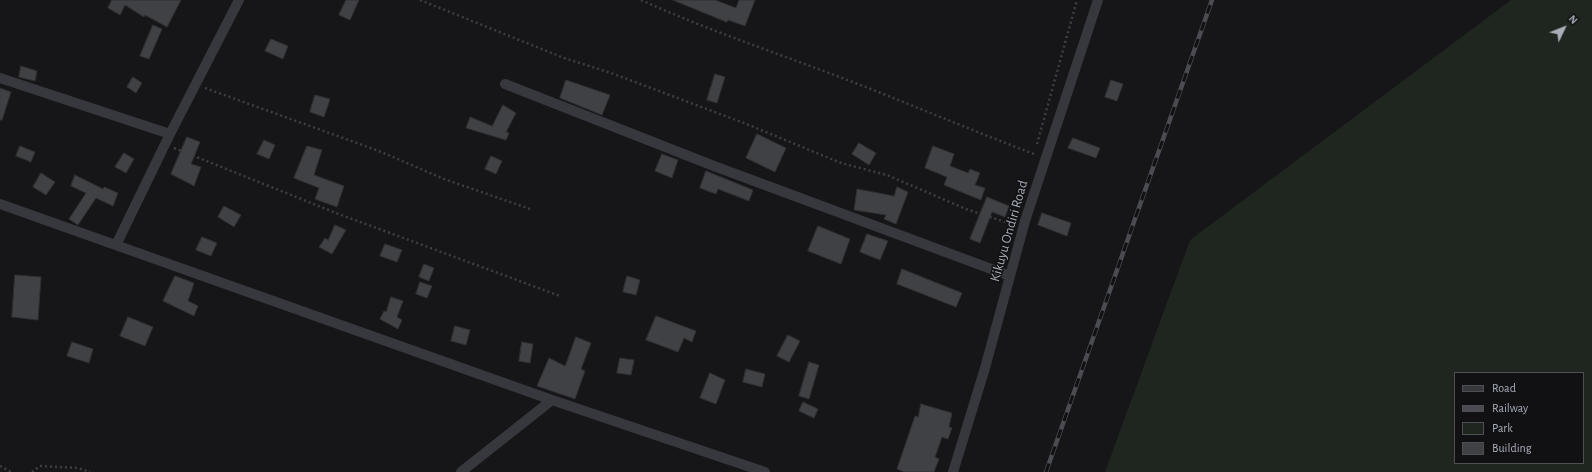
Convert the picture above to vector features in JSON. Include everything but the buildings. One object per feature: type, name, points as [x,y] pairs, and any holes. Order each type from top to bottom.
[{"type":"street","points":[[116,245],[170,134],[239,0]]},
{"type":"street","name":"Kikuyu Ondiri Road","points":[[953,472],[983,376],[1025,221],[1098,0]]},
{"type":"street","points":[[0,78],[170,134]]},
{"type":"street","points":[[505,84],[714,166],[1010,276]]},
{"type":"street","points":[[0,204],[552,400],[765,472]]},
{"type":"street","points":[[461,472],[552,400]]},
{"type":"path","points":[[420,0],[564,58],[611,73],[744,123],[841,163],[887,175],[966,209],[1017,226]]},
{"type":"path","points":[[641,0],[674,15],[837,76],[972,131],[1034,154],[1077,0]]},
{"type":"path","points":[[201,87],[379,151],[444,180],[533,210]]},
{"type":"path","points":[[165,144],[221,168],[344,216],[560,296]]},
{"type":"path","points":[[0,466],[11,472]]},
{"type":"path","points":[[32,472],[40,466],[78,468],[90,472]]},
{"type":"green space","points":[[1511,0],[1592,0],[1592,472],[1105,472],[1190,240]]},
{"type":"railway","points":[[1046,472],[1212,0]]}]
